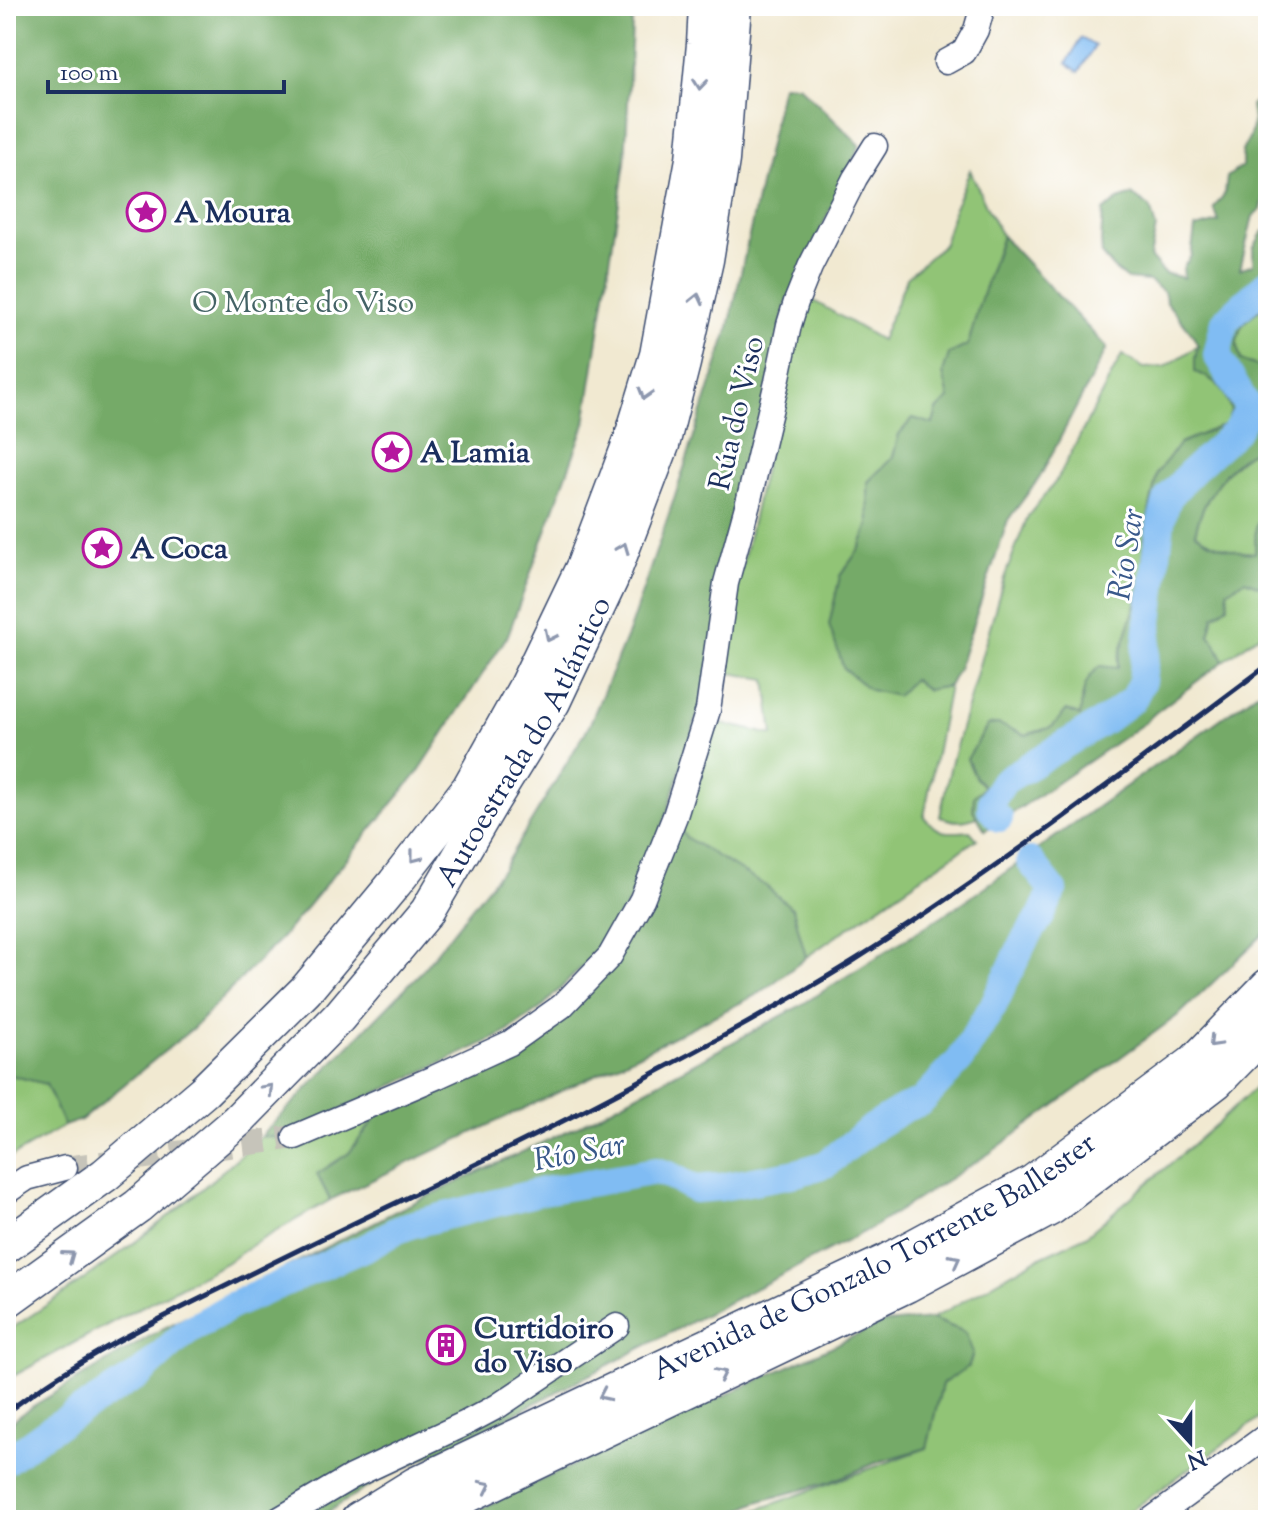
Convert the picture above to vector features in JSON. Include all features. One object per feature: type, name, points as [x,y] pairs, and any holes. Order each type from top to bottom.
[{"type":"highway","name":"Autoestrada do Atlántico","points":[[6,1246],[105,1175],[204,1091],[306,990],[469,788],[525,688],[584,565],[631,440],[657,355],[693,159],[706,6]]},
{"type":"highway","name":"Autoestrada do Atlántico","points":[[6,1301],[138,1206],[237,1121],[339,1017],[427,912],[553,702],[611,579],[662,445],[706,260],[722,160],[734,6]]},
{"type":"highway","name":"Avenida de Gonzalo Torrente Ballester","points":[[358,1520],[416,1484],[887,1261],[1033,1182],[1193,1063],[1268,986]]},
{"type":"highway","name":"Avenida de Gonzalo Torrente Ballester","points":[[416,1520],[907,1285],[1051,1208],[1216,1082],[1268,1029]]},
{"type":"street","points":[[946,62],[964,52],[976,30],[983,6]]},
{"type":"street","name":"Rúa do Viso","points":[[295,1137],[510,1043],[562,1006],[610,956],[642,899],[675,816],[708,710],[726,583],[749,499],[789,325],[810,267],[855,178],[875,146]]},
{"type":"street","points":[[6,1192],[27,1178],[65,1168]]},
{"type":"street","points":[[278,1520],[351,1477],[498,1406],[617,1326]]},
{"type":"street","points":[[1151,1520],[1268,1435]]},
{"type":"green space","name":"O Monte do Viso","points":[[6,6],[633,6],[625,163],[585,424],[508,635],[417,774],[282,937],[193,1028],[81,1120],[64,1126],[46,1084],[6,1074]]},
{"type":"green space","points":[[782,85],[798,85],[860,145],[785,307],[701,704],[665,820],[635,893],[592,957],[541,1008],[504,1034],[280,1138],[261,1136],[420,973],[503,868],[589,726],[628,633],[729,327]]},
{"type":"green space","points":[[1261,95],[1268,97],[1268,193],[1261,210],[1253,216],[1240,269],[1253,264],[1253,249],[1263,231],[1268,232],[1268,306],[1247,319],[1240,329],[1237,343],[1241,361],[1268,369],[1268,431],[1260,448],[1237,462],[1218,483],[1203,508],[1195,533],[1224,548],[1255,553],[1256,527],[1265,504],[1268,508],[1268,586],[1245,580],[1227,591],[1228,606],[1214,616],[1209,635],[1224,661],[1143,724],[985,830],[973,810],[974,796],[984,787],[975,777],[967,759],[988,725],[998,724],[1026,735],[1052,727],[1067,710],[1080,716],[1084,688],[1090,677],[1100,666],[1118,668],[1137,601],[1145,533],[1157,473],[1180,443],[1226,424],[1231,411],[1219,386],[1195,372],[1198,346],[1167,303],[1164,292],[1149,281],[1127,279],[1102,255],[1103,211],[1118,200],[1133,195],[1150,207],[1156,228],[1150,257],[1164,273],[1184,278],[1183,268],[1191,256],[1195,228],[1219,222],[1214,208],[1225,193],[1227,177],[1242,166],[1242,151],[1253,121],[1251,105]]},
{"type":"green space","points":[[970,170],[1002,236],[968,345],[943,373],[950,399],[937,410],[933,424],[899,434],[893,457],[868,482],[869,524],[860,548],[840,576],[913,679],[927,690],[949,686],[924,817],[940,830],[970,831],[977,839],[806,957],[793,909],[687,838],[679,829],[711,721],[773,735],[766,679],[718,671],[799,315],[809,298],[881,340],[907,277],[944,244]]},
{"type":"green space","points":[[1002,236],[1107,348],[1040,477],[1008,520],[958,669],[949,686],[927,690],[913,679],[897,696],[870,690],[844,669],[829,625],[840,576],[860,548],[869,524],[868,482],[893,457],[899,434],[913,418],[933,424],[937,410],[949,399],[943,373],[949,354],[968,345]]},
{"type":"green space","points":[[1268,306],[1268,369],[1241,361],[1237,343],[1240,329],[1247,319]]},
{"type":"green space","points":[[1198,346],[1195,359],[1226,393],[1231,411],[1226,424],[1180,443],[1157,473],[1145,533],[1137,601],[1118,668],[1083,695],[1080,716],[1067,710],[1052,727],[1026,735],[1016,731],[975,777],[985,787],[973,810],[977,817],[958,821],[940,816],[951,764],[1003,581],[1028,516],[1057,480],[1122,355],[1144,368],[1165,367]]},
{"type":"green space","points":[[1268,431],[1268,508],[1266,505],[1256,527],[1255,553],[1224,547],[1195,534],[1203,508],[1218,484],[1237,462],[1260,448]]},
{"type":"green space","points":[[1245,580],[1268,586],[1268,628],[1224,661],[1209,635],[1214,616],[1228,605],[1227,591]]},
{"type":"green space","points":[[1268,685],[1268,930],[1181,1013],[990,1153],[870,1229],[376,1482],[315,1520],[6,1520],[6,1426],[33,1406],[162,1329],[398,1210],[582,1124],[798,1007],[964,902]]},
{"type":"green space","points":[[679,829],[687,838],[766,886],[793,909],[806,957],[760,993],[629,1059],[330,1200],[317,1174],[349,1153],[383,1108],[570,1008]]},
{"type":"green space","points":[[6,1074],[46,1084],[64,1126],[6,1160]]},
{"type":"green space","points":[[1268,1075],[1268,1412],[1118,1520],[729,1520],[927,1448],[942,1384],[969,1366],[965,1332],[932,1319],[1036,1259],[1086,1236],[1219,1122]]},
{"type":"green space","points":[[347,1107],[383,1108],[349,1153],[317,1174],[330,1200],[226,1263],[6,1380],[6,1332],[138,1240],[201,1190],[261,1136],[280,1138]]},
{"type":"green space","points":[[932,1319],[965,1332],[973,1353],[969,1366],[942,1384],[927,1448],[878,1462],[830,1482],[757,1502],[721,1520],[459,1520],[883,1323]]},
{"type":"water","points":[[1081,38],[1095,46],[1079,72],[1067,63]]},
{"type":"waterway","name":"Río Sar","points":[[999,818],[991,809],[992,800],[1004,781],[1107,719],[1133,699],[1142,681],[1161,521],[1168,498],[1236,431],[1249,409],[1217,355],[1225,321],[1268,282]]},
{"type":"waterway","name":"Río Sar","points":[[6,1461],[46,1432],[140,1374],[186,1332],[231,1306],[410,1225],[543,1191],[656,1171],[695,1189],[797,1173],[826,1164],[872,1128],[921,1102],[960,1060],[993,1006],[1053,890],[1030,861]]},
{"type":"tunnel","points":[[65,1168],[295,1137]]},
{"type":"railway","points":[[6,1413],[65,1372],[128,1336],[560,1122],[805,990],[907,927],[1012,854],[1268,665]]},
{"type":"place","name":"A Moura","points":[[146,212]]},
{"type":"place","name":"A Lamia","points":[[392,452]]},
{"type":"place","name":"A Coca","points":[[102,548]]},
{"type":"place","name":"Curtidoiro do Viso","points":[[446,1345]]}]
